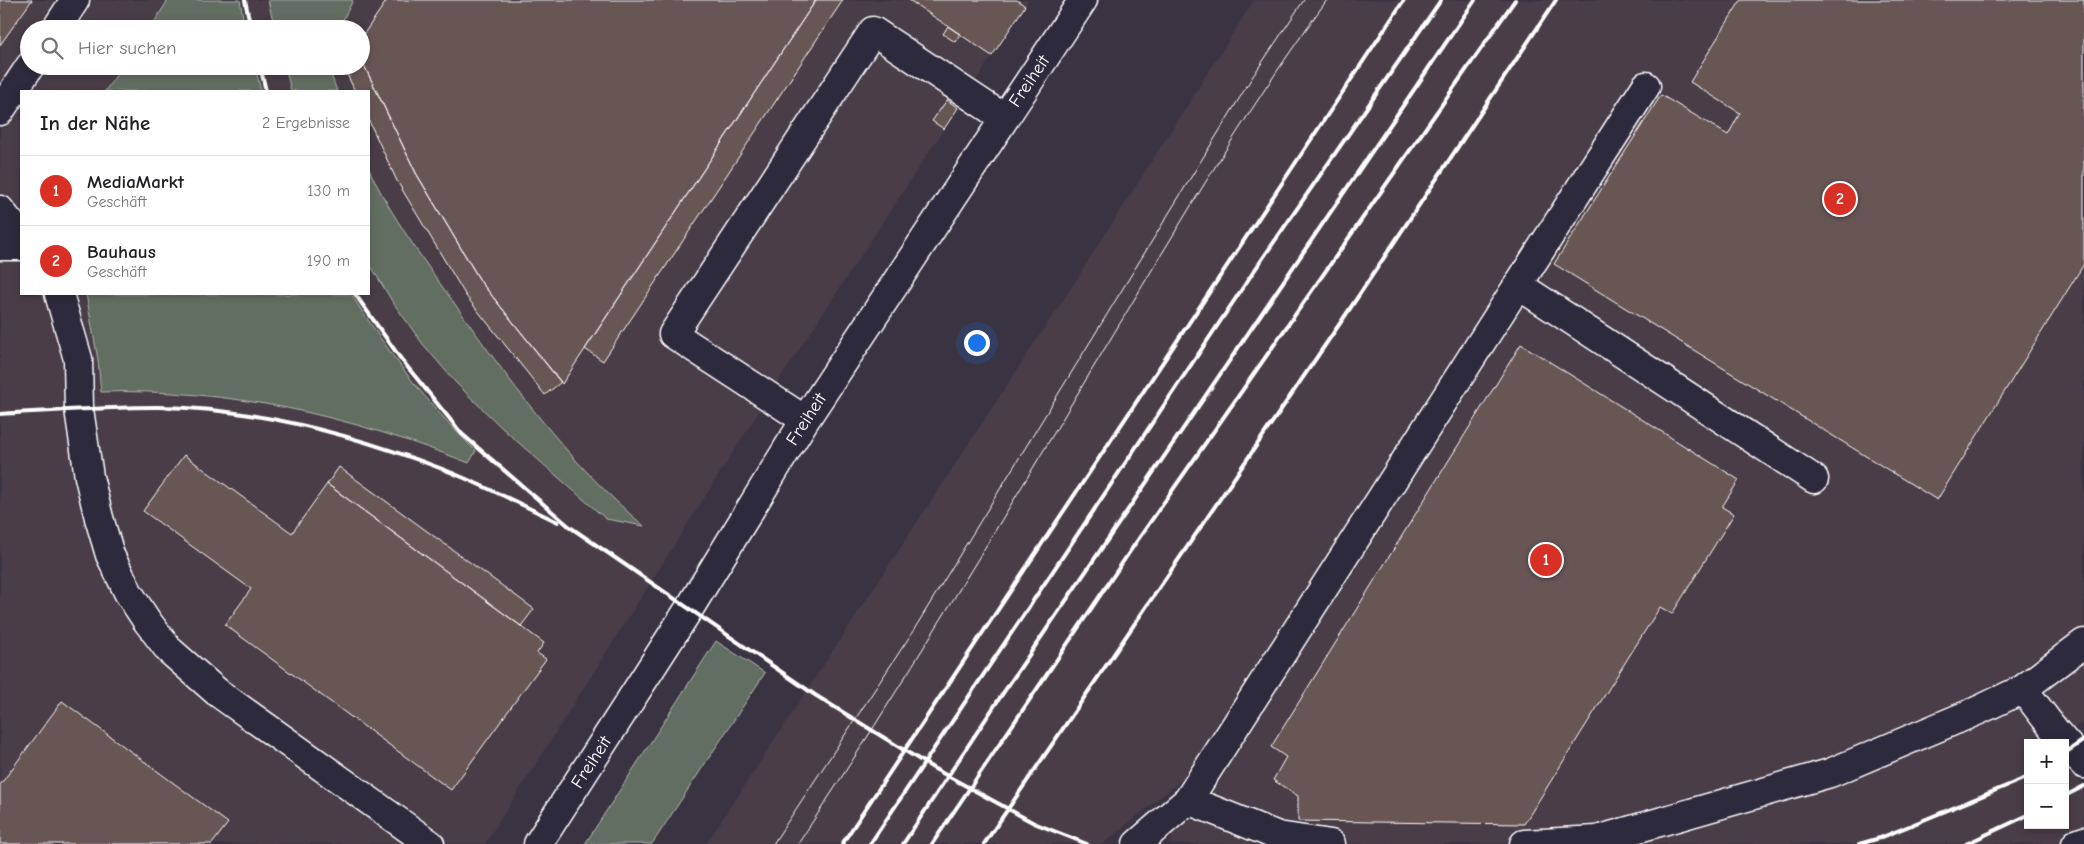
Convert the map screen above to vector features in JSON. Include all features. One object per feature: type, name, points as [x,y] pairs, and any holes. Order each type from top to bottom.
[{"type":"street","points":[[62,20],[75,0]]},
{"type":"street","name":"Freiheit","points":[[538,844],[689,609],[805,420],[1083,0]]},
{"type":"street","points":[[805,420],[673,334],[873,31],[1004,118]]},
{"type":"street","points":[[0,111],[24,75]]},
{"type":"street","points":[[1136,844],[1188,800],[1646,86]]},
{"type":"street","points":[[0,210],[20,235]]},
{"type":"street","points":[[0,246],[20,246]]},
{"type":"street","points":[[1518,285],[1814,479]]},
{"type":"street","points":[[58,295],[78,359],[79,409],[89,477],[99,518],[110,555],[128,592],[147,621],[169,650],[217,692],[430,844]]},
{"type":"street","points":[[1524,844],[1596,840],[1830,773],[1979,710],[2023,689],[2084,643]]},
{"type":"street","points":[[2023,689],[2056,732],[2084,764]]},
{"type":"street","points":[[1188,800],[1278,836],[1331,844]]},
{"type":"street","points":[[2076,844],[2084,841]]},
{"type":"shaded area","points":[[0,0],[1029,0],[772,391],[485,844],[0,844]]},
{"type":"shaded area","points":[[1254,0],[2084,0],[2084,722],[2056,739],[2024,739],[2024,829],[2069,829],[2069,771],[2084,787],[2084,844],[1170,844],[1183,779],[1103,844],[706,844],[1076,280]]},
{"type":"green space","points":[[168,0],[240,0],[243,20],[156,20]]},
{"type":"green space","points":[[268,0],[353,0],[343,20],[273,20]]},
{"type":"green space","points":[[117,75],[257,75],[261,90],[106,90]]},
{"type":"green space","points":[[287,75],[331,75],[337,90],[291,90]]},
{"type":"green space","points":[[370,171],[387,204],[410,240],[478,337],[521,394],[591,476],[644,526],[606,519],[503,429],[456,383],[422,343],[392,301],[370,265]]},
{"type":"green space","points":[[86,295],[352,295],[379,336],[424,396],[476,451],[469,463],[424,446],[334,419],[242,400],[149,392],[101,392],[98,360]]},
{"type":"green space","points":[[716,641],[765,673],[652,844],[585,844]]},
{"type":"building","points":[[0,0],[32,0],[0,45]]},
{"type":"building","points":[[387,0],[816,0],[562,384],[481,282],[416,173],[369,75],[370,25]]},
{"type":"building","points":[[816,0],[843,0],[603,361],[585,349]]},
{"type":"building","points":[[909,0],[1017,0],[1025,6],[992,56]]},
{"type":"building","points":[[1741,0],[2084,0],[2084,264],[1937,500],[1554,264],[1661,95],[1728,135],[1740,113],[1690,82]]},
{"type":"building","points":[[948,26],[960,34],[955,42],[943,34]]},
{"type":"building","points":[[347,75],[369,75],[416,173],[481,282],[561,382],[545,395],[466,296],[397,181],[370,123],[370,90],[355,90]]},
{"type":"building","points":[[947,100],[958,108],[944,129],[932,121]]},
{"type":"building","points":[[1521,344],[1739,480],[1722,507],[1734,514],[1672,614],[1660,607],[1524,824],[1298,821],[1298,796],[1273,780],[1286,757],[1271,747]]},
{"type":"building","points":[[184,455],[292,533],[327,484],[544,643],[537,653],[546,659],[451,790],[225,625],[251,589],[143,511]]},
{"type":"building","points":[[339,467],[534,609],[521,626],[327,484]]},
{"type":"building","points":[[62,701],[228,823],[212,844],[0,844],[0,785]]},
{"type":"tram line","points":[[773,844],[910,636],[1253,76],[1304,0]]},
{"type":"tram line","points":[[798,844],[950,605],[1207,179],[1265,88],[1327,0]]},
{"type":"railway","points":[[245,0],[249,20]]},
{"type":"railway","points":[[842,844],[1404,0]]},
{"type":"railway","points":[[870,844],[1254,271],[1441,0]]},
{"type":"railway","points":[[903,844],[997,702],[1475,0]]},
{"type":"railway","points":[[932,844],[1137,541],[1515,0]]},
{"type":"railway","points":[[984,844],[1345,316],[1556,0]]},
{"type":"railway","points":[[262,75],[266,90]]},
{"type":"railway","points":[[356,295],[401,359],[462,434],[570,527],[815,695],[933,768],[1034,823],[1087,844]]},
{"type":"railway","points":[[0,414],[99,408],[158,407],[231,412],[268,418],[340,435],[411,457],[473,482],[558,522]]},
{"type":"railway","points":[[2069,750],[2084,740]]},
{"type":"railway","points":[[1859,844],[1880,838],[2024,779]]},
{"type":"railway","points":[[2069,794],[2084,786]]},
{"type":"railway","points":[[1966,844],[2024,817]]},
{"type":"place","name":"Bauhaus","points":[[1840,199]]},
{"type":"place","name":"MediaMarkt","points":[[1546,560]]}]
